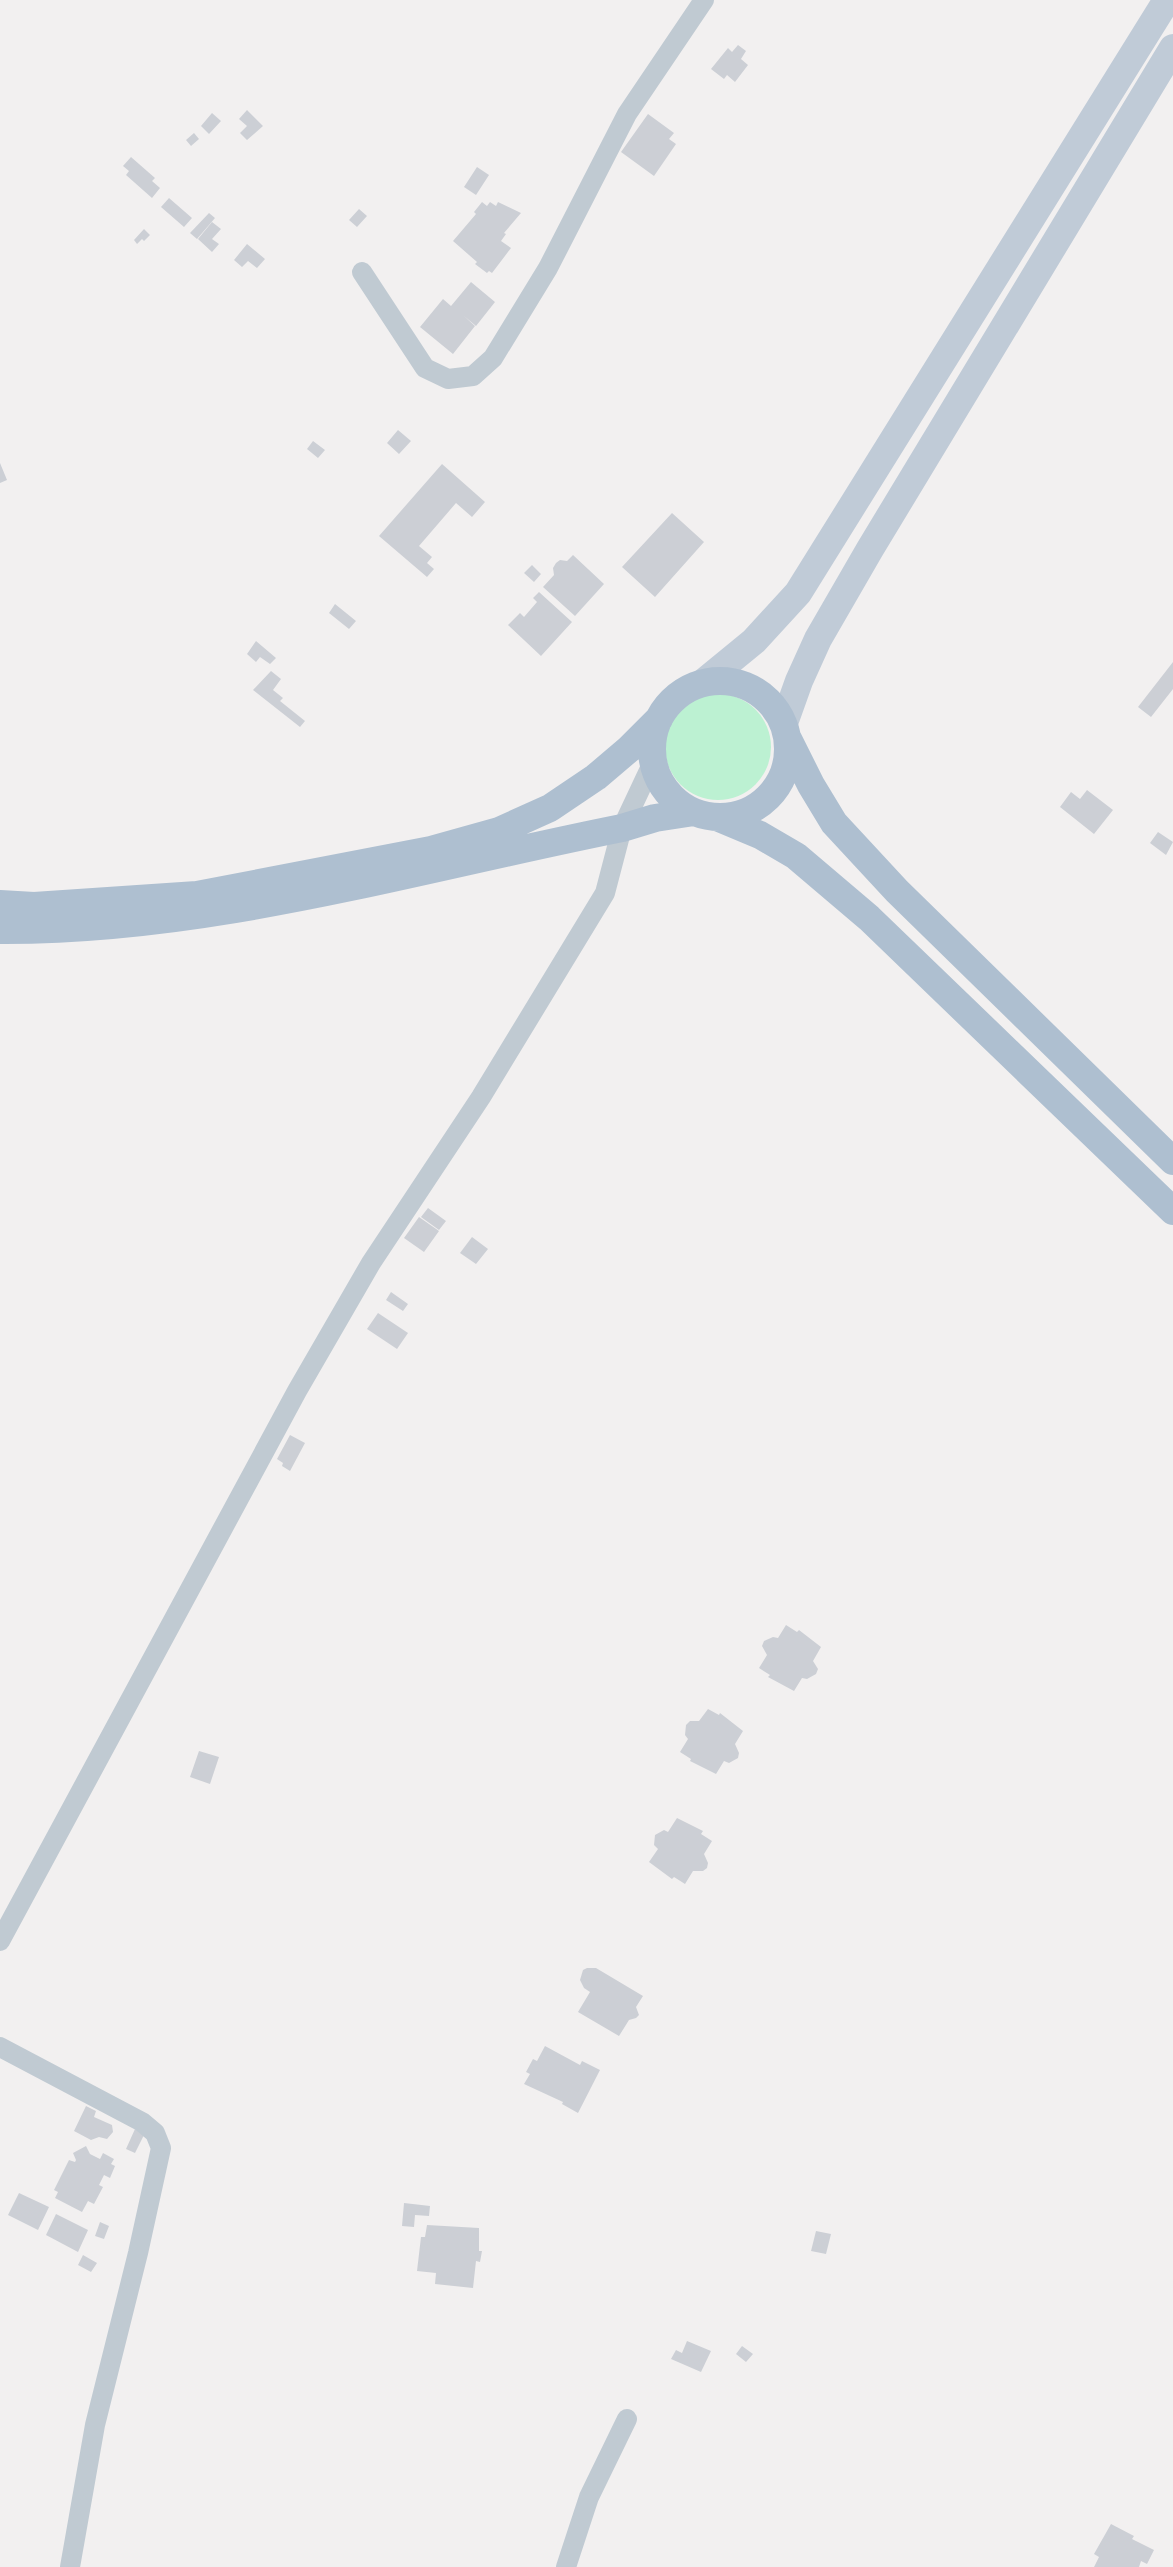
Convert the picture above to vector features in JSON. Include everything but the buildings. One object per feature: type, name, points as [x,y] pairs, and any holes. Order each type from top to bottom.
[{"type":"main road","points":[[0,904],[34,906],[197,895],[431,850],[499,831],[550,808],[596,778],[629,749],[659,718],[671,702],[686,690],[704,682],[754,641],[798,593],[1167,0]]},
{"type":"main road","points":[[0,930],[35,930],[196,917],[356,886],[622,828],[655,818],[746,812],[771,795],[786,769],[786,731],[799,680],[827,622],[1173,48]]},
{"type":"main road","points":[[704,682],[721,680],[737,682],[752,688],[771,703],[811,785],[840,830],[897,891],[1173,1161]]},
{"type":"main road","points":[[659,718],[653,740],[654,762],[661,783],[676,800],[706,815],[760,835],[796,856],[869,918],[1173,1211]]},
{"type":"street","points":[[362,272],[425,368],[448,379],[473,376],[493,358],[548,268],[627,114],[704,0]]},
{"type":"street","points":[[0,1941],[292,1400],[366,1271],[481,1096],[591,919],[605,893],[612,874],[622,828],[654,762]]},
{"type":"street","points":[[0,2047],[142,2122],[155,2133],[161,2148],[138,2254],[95,2425],[70,2567]]},
{"type":"street","points":[[566,2567],[589,2497],[627,2419]]},
{"type":"green space","points":[[718,694],[738,698],[756,709],[767,727],[771,747],[767,767],[756,785],[738,796],[718,800],[698,796],[680,785],[669,767],[665,747],[669,727],[680,709],[698,698]]}]
